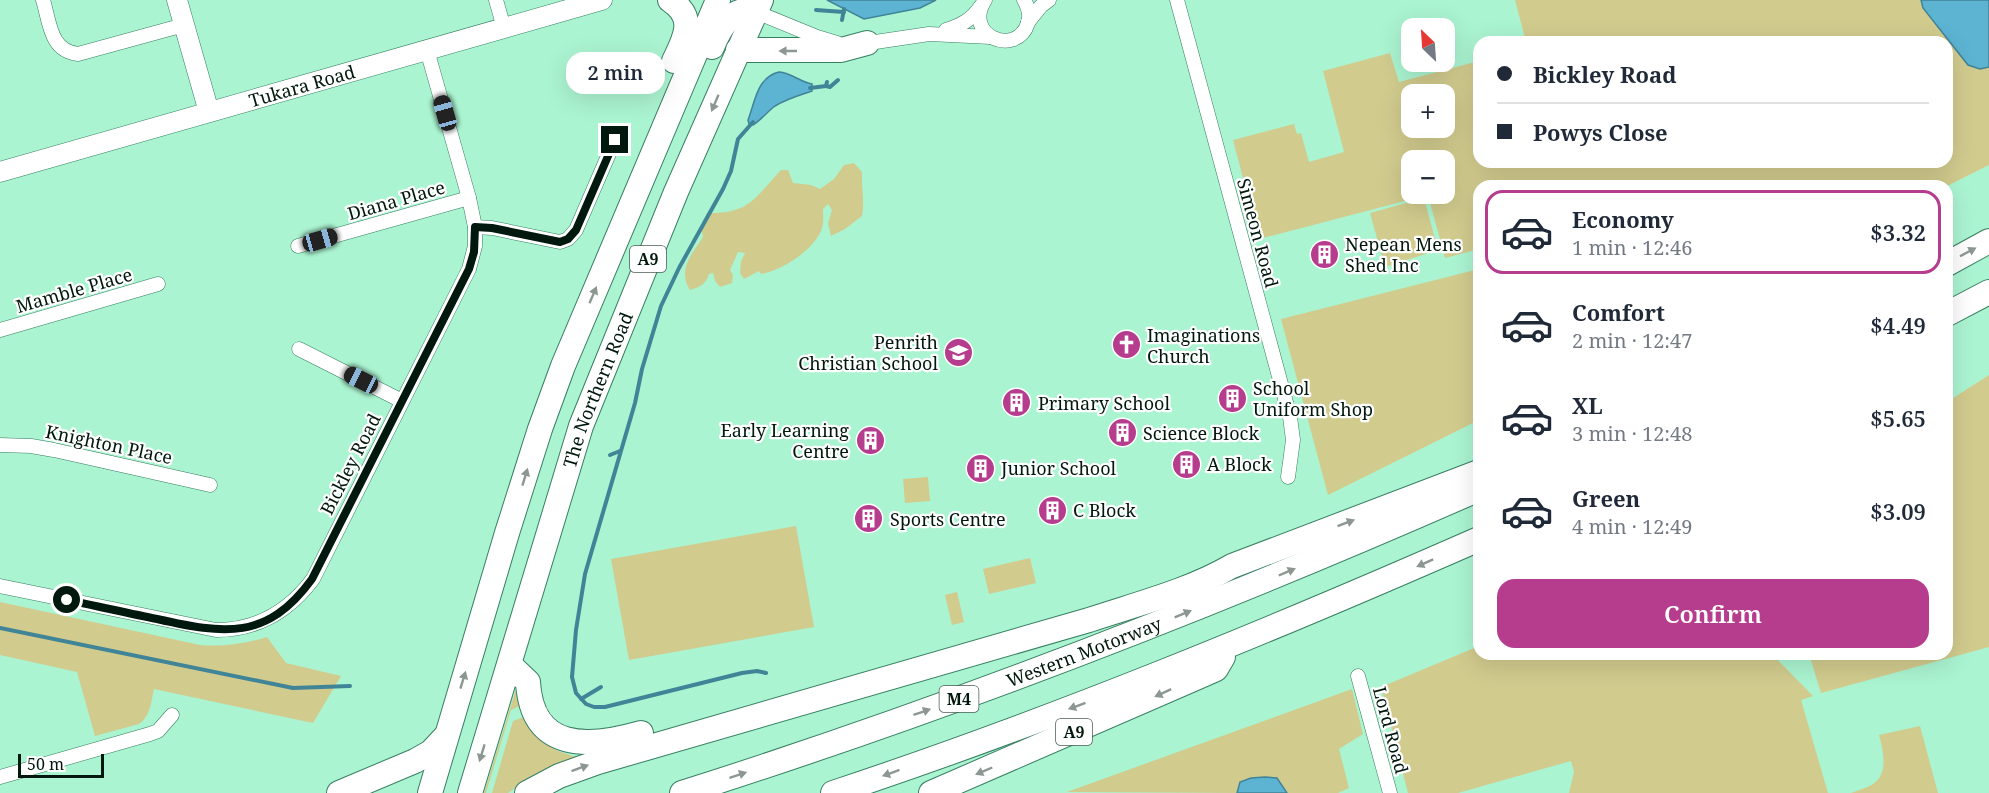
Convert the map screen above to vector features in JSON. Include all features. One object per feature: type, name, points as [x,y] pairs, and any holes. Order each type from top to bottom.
[{"type":"highway","points":[[641,182],[657,99],[687,33],[684,14],[670,0]]},
{"type":"highway","name":"The Northern Road","points":[[430,793],[540,429],[563,366],[718,0]]},
{"type":"highway","points":[[641,182],[678,122],[723,25],[728,19],[753,4]]},
{"type":"highway","name":"The Northern Road","points":[[470,793],[581,426],[676,192],[738,50],[753,4]]},
{"type":"highway","points":[[738,50],[841,50],[867,43]]},
{"type":"highway","points":[[1953,261],[1989,241]]},
{"type":"highway","points":[[1953,311],[1989,292]]},
{"type":"highway","points":[[510,665],[528,682],[532,706],[546,727],[559,736],[572,742],[599,742],[630,736],[1232,566],[1473,474]]},
{"type":"highway","name":"Western Motorway","points":[[682,793],[795,757],[1043,668],[1233,594],[1473,492]]},
{"type":"highway","points":[[833,793],[1085,703],[1230,646],[1473,542]]},
{"type":"highway","points":[[527,793],[559,776],[598,762],[1089,620],[1215,576],[1232,566]]},
{"type":"highway","name":"A9","points":[[931,793],[1216,669],[1230,646]]},
{"type":"highway","points":[[339,793],[415,761],[431,752],[447,736]]},
{"type":"street","points":[[43,0],[55,40],[61,49],[73,54],[184,25]]},
{"type":"street","points":[[177,0],[209,112]]},
{"type":"street","points":[[496,0],[504,28]]},
{"type":"street","name":"Tukara Road","points":[[0,172],[602,0]]},
{"type":"street","points":[[1024,0],[1029,10],[1028,22]]},
{"type":"street","points":[[929,34],[991,37],[1002,41],[1013,39],[1023,32],[1041,6],[1049,0]]},
{"type":"street","name":"Simeon Road","points":[[1177,0],[1290,417],[1293,440],[1288,477]]},
{"type":"street","points":[[983,3],[979,12],[980,24],[991,37]]},
{"type":"street","points":[[753,4],[826,40],[851,44],[929,34],[963,24],[971,19],[983,3]]},
{"type":"street","name":"Bickley Road","points":[[0,585],[202,629],[216,630],[240,629],[262,622],[283,610],[312,579],[469,269],[474,252],[475,227],[469,198],[427,50]]},
{"type":"street","points":[[475,227],[492,228],[555,242],[568,239],[576,230],[615,140]]},
{"type":"street","name":"Diana Place","points":[[298,246],[469,198]]},
{"type":"street","name":"Mamble Place","points":[[0,330],[158,284]]},
{"type":"street","points":[[299,350],[402,401]]},
{"type":"street","name":"Knighton Place","points":[[0,445],[54,450],[210,485]]},
{"type":"street","name":"Lord Road","points":[[1358,676],[1390,793]]},
{"type":"street","points":[[0,777],[150,734],[158,730],[172,715]]},
{"type":"shaded area","points":[[1515,0],[1989,0],[1989,165],[1953,183],[1953,180],[1473,180],[1473,251],[1445,258],[1430,204],[1455,204],[1455,150],[1401,150],[1401,202],[1259,239],[1233,140],[1294,124],[1297,134],[1301,133],[1309,162],[1344,152],[1323,71],[1390,53],[1399,82],[1437,72],[1455,72],[1455,67],[1473,63],[1473,168],[1953,168],[1953,36],[1524,36]]},
{"type":"shaded area","points":[[854,163],[862,172],[862,216],[831,236],[828,223],[832,210],[828,204],[823,209],[823,226],[813,244],[788,264],[761,274],[759,271],[744,279],[740,273],[741,261],[745,253],[738,252],[730,270],[733,275],[732,283],[720,287],[713,273],[709,274],[702,285],[690,290],[686,283],[686,269],[703,237],[701,226],[707,213],[732,211],[750,203],[781,170],[788,170],[793,183],[811,185],[820,189],[834,179],[844,165]]},
{"type":"shaded area","points":[[1402,204],[1426,204],[1438,250],[1385,267],[1370,213]]},
{"type":"shaded area","points":[[1473,271],[1473,423],[1328,495],[1281,319]]},
{"type":"shaded area","points":[[1989,375],[1989,647],[1953,657],[1953,398]]},
{"type":"shaded area","points":[[928,477],[930,501],[905,503],[903,479]]},
{"type":"shaded area","points":[[796,526],[814,627],[629,660],[611,559]]},
{"type":"shaded area","points":[[1030,558],[1036,583],[989,594],[983,569]]},
{"type":"shaded area","points":[[957,592],[964,622],[952,625],[945,595]]},
{"type":"shaded area","points":[[0,602],[200,645],[234,644],[267,637],[286,663],[341,676],[313,723],[154,689],[148,713],[143,721],[95,736],[77,672],[0,655]]},
{"type":"shaded area","points":[[1473,649],[1473,660],[1778,660],[1813,696],[1801,700],[1828,793],[1569,793],[1574,772],[1571,761],[1458,793],[1408,793],[1381,687]]},
{"type":"shaded area","points":[[1811,660],[1942,660],[1821,693]]},
{"type":"shaded area","points":[[1352,689],[1363,734],[1339,749],[1349,788],[1338,793],[1287,793],[1277,778],[1265,777],[1247,782],[1237,790],[1237,793],[1067,792]]},
{"type":"shaded area","points":[[517,691],[520,706],[511,710],[486,793],[484,793],[515,692]]},
{"type":"shaded area","points":[[524,717],[533,732],[546,744],[579,757],[508,793],[492,793],[513,721]]},
{"type":"shaded area","points":[[1920,726],[1938,793],[1851,793],[1873,784],[1881,774],[1884,761],[1879,735]]},
{"type":"water","points":[[827,0],[936,0],[920,8],[864,19]]},
{"type":"water","points":[[1921,0],[1989,0],[1989,67],[1980,69],[1968,65],[1953,46],[1953,36],[1945,36],[1923,8]]},
{"type":"water","points":[[779,72],[812,84],[812,91],[779,104],[753,125],[749,124],[748,120],[761,85],[766,79]]},
{"type":"water","points":[[1265,777],[1277,778],[1287,793],[1237,793],[1240,782]]},
{"type":"waterway","points":[[842,20],[844,9]]},
{"type":"waterway","points":[[816,10],[844,12]]},
{"type":"waterway","points":[[826,86],[830,87],[838,80]]},
{"type":"waterway","points":[[810,88],[826,86],[827,82]]},
{"type":"waterway","points":[[753,122],[738,139],[731,171],[723,189],[679,268],[661,306],[585,574],[576,630],[572,677],[576,693],[586,704],[605,707],[742,673],[757,671],[766,673]]},
{"type":"waterway","points":[[610,455],[620,451]]},
{"type":"waterway","points":[[0,628],[293,688],[350,686]]},
{"type":"waterway","points":[[581,699],[601,687]]},
{"type":"place","name":"Nepean Mens Shed Inc","points":[[1324,254]]},
{"type":"place","name":"Imaginations Church","points":[[1126,345]]},
{"type":"place","name":"Penrith Christian School","points":[[959,352]]},
{"type":"place","name":"School Uniform Shop","points":[[1232,398]]},
{"type":"place","name":"Primary School","points":[[1017,403]]},
{"type":"place","name":"Science Block","points":[[1122,433]]},
{"type":"place","name":"Early Learning Centre","points":[[870,440]]},
{"type":"place","name":"A Block","points":[[1186,464]]},
{"type":"place","name":"Junior School","points":[[980,468]]},
{"type":"place","name":"C Block","points":[[1052,510]]},
{"type":"place","name":"Sports Centre","points":[[869,519]]},
{"type":"route","points":[[67,600],[216,630],[247,627],[262,622],[283,610],[312,579],[469,269],[476,239],[475,227],[492,228],[555,242],[568,239],[576,230],[615,140]]}]
